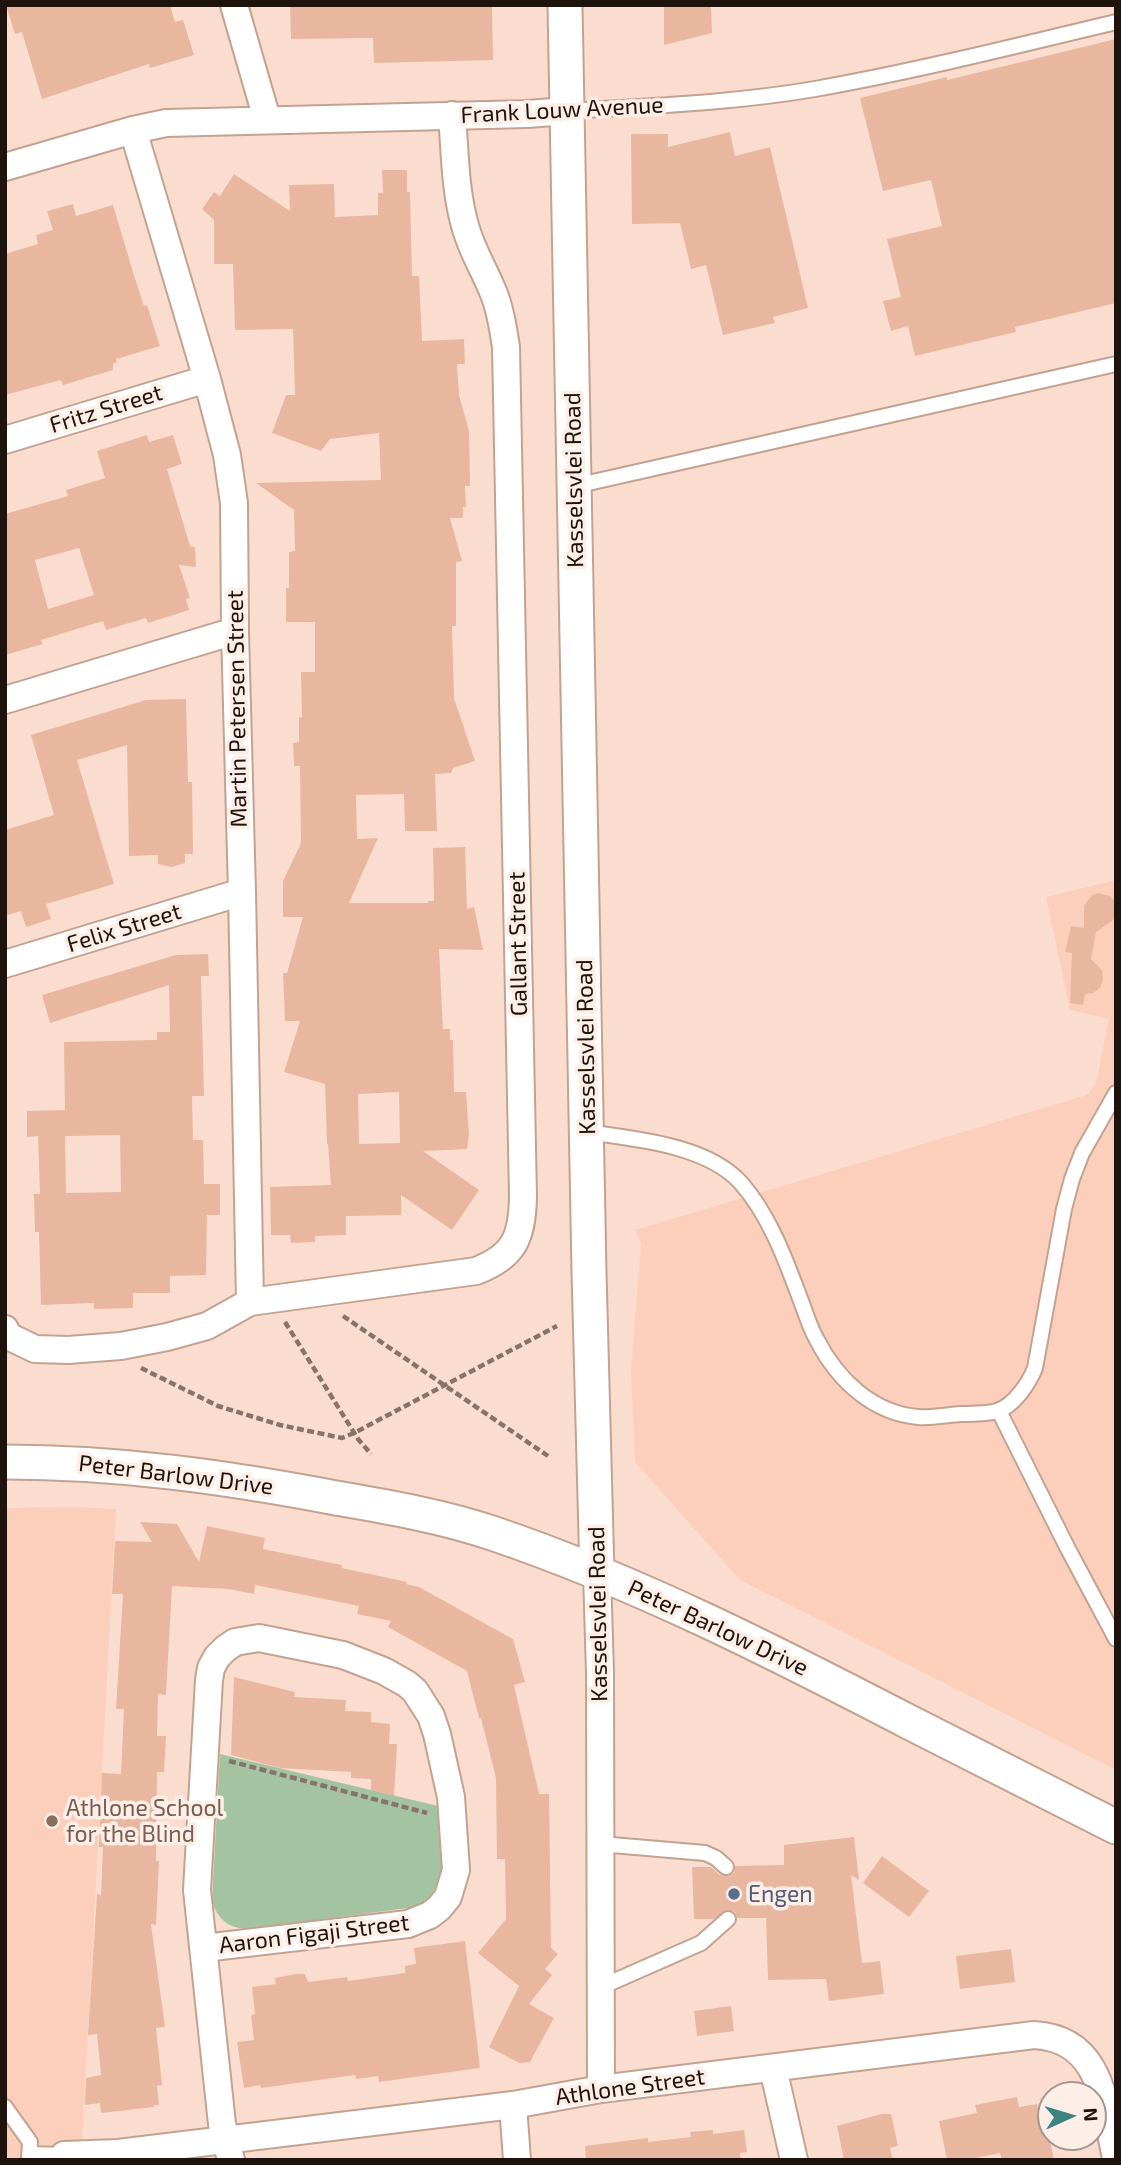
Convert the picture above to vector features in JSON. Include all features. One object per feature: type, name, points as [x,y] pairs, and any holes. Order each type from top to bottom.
[{"type":"street","points":[[234,5],[267,119]]},
{"type":"street","name":"Kasselsvlei Road","points":[[565,5],[597,1573],[601,2089]]},
{"type":"street","name":"Frank Louw Avenue","points":[[7,161],[166,123],[567,111]]},
{"type":"street","name":"Gallant Street","points":[[5,1329],[9,1336],[35,1349],[68,1350],[121,1346],[167,1338],[207,1326],[250,1303],[476,1271],[506,1255],[516,1240],[521,1225],[523,1196],[506,347],[494,293],[473,253],[465,225],[452,115]]},
{"type":"street","name":"Martin Petersen Street","points":[[132,130],[207,379],[227,455],[234,503],[234,631],[250,1303]]},
{"type":"street","name":"Fritz Street","points":[[5,440],[207,379]]},
{"type":"street","points":[[5,700],[234,631]]},
{"type":"street","name":"Felix Street","points":[[5,964],[242,892]]},
{"type":"street","name":"Peter Barlow Drive","points":[[5,1462],[70,1462],[147,1469],[296,1490],[432,1516],[492,1533],[684,1609],[1116,1827]]},
{"type":"street","name":"Aaron Figaji Street","points":[[204,1948],[408,1924],[430,1915],[448,1897],[456,1870],[451,1797],[431,1716],[407,1684],[384,1671],[343,1655],[259,1637],[235,1642],[217,1657],[211,1668],[197,1890],[222,2124],[229,2150]]},
{"type":"street","name":"Athlone Street","points":[[64,2155],[229,2150],[601,2089],[1034,2035],[1058,2039],[1080,2052],[1094,2072],[1116,2158]]},
{"type":"street","points":[[773,2068],[794,2160]]},
{"type":"street","points":[[513,2105],[517,2160]]},
{"type":"lane","name":"Frank Louw Avenue","points":[[567,111],[693,104],[813,89],[924,68],[1116,22]]},
{"type":"lane","points":[[575,486],[1116,364]]},
{"type":"lane","points":[[587,1132],[635,1139],[698,1155],[716,1164],[740,1182],[783,1253],[816,1339],[845,1381],[873,1403],[894,1413],[920,1418],[999,1410],[1023,1391],[1035,1368],[1072,1179],[1082,1153],[1116,1093]]},
{"type":"lane","points":[[999,1410],[1116,1639]]},
{"type":"lane","points":[[600,1844],[705,1853],[726,1867]]},
{"type":"lane","points":[[601,1987],[701,1943],[728,1919]]},
{"type":"lane","points":[[5,2108],[30,2142],[29,2157],[64,2155]]},
{"type":"path","points":[[339,1313],[548,1456]]},
{"type":"path","points":[[280,1314],[371,1454]]},
{"type":"path","points":[[133,1363],[150,1374],[218,1406],[341,1438],[446,1386],[557,1326]]},
{"type":"path","points":[[205,1754],[452,1820]]},
{"type":"shaded area","points":[[1116,880],[1116,1770],[740,1580],[635,1462],[631,1371],[641,1244],[635,1230],[1087,1095],[1096,1083],[1109,1019],[1070,1010],[1046,897]]},
{"type":"shaded area","name":"Athlone School for the Blind","points":[[5,1508],[116,1509],[81,2160],[5,2160]]},
{"type":"green space","points":[[220,1754],[438,1806],[442,1859],[438,1883],[432,1895],[423,1906],[247,1929],[234,1927],[224,1921],[212,1900]]},
{"type":"building","points":[[6,5],[170,5],[175,22],[183,20],[194,55],[150,68],[149,64],[42,99],[22,32],[15,34]]},
{"type":"building","points":[[290,5],[492,5],[493,60],[374,63],[373,38],[291,39]]},
{"type":"building","points":[[664,5],[711,5],[712,33],[664,45]]},
{"type":"building","points":[[1116,39],[1116,303],[1015,327],[1016,332],[915,356],[908,326],[891,331],[883,301],[901,297],[887,239],[942,226],[931,180],[883,191],[860,98]]},
{"type":"building","points":[[730,132],[735,156],[770,147],[808,308],[773,317],[775,323],[723,335],[706,265],[691,269],[680,223],[632,224],[631,134],[668,134],[668,147]]},
{"type":"building","points":[[382,170],[407,170],[412,276],[419,276],[422,341],[464,339],[465,364],[457,364],[459,395],[469,431],[470,486],[465,486],[466,507],[463,507],[463,518],[450,518],[462,561],[456,562],[456,626],[452,626],[454,698],[475,761],[453,768],[451,773],[435,774],[437,831],[405,831],[404,794],[356,795],[357,839],[378,838],[349,903],[434,901],[433,848],[465,847],[467,909],[474,907],[483,950],[439,949],[443,1029],[450,1029],[450,1040],[453,1040],[454,1092],[466,1092],[469,1134],[467,1149],[423,1151],[479,1190],[452,1230],[401,1195],[401,1215],[346,1216],[346,1235],[315,1236],[315,1242],[291,1243],[290,1235],[271,1235],[270,1187],[331,1185],[325,1084],[284,1072],[300,1021],[285,1021],[283,973],[287,973],[303,917],[283,917],[283,881],[301,843],[300,766],[294,766],[293,743],[299,742],[299,718],[302,717],[301,672],[315,672],[315,622],[286,622],[289,552],[295,551],[294,510],[256,483],[381,480],[379,433],[330,439],[321,451],[272,433],[286,395],[295,395],[293,329],[235,330],[233,264],[214,264],[214,220],[202,209],[214,192],[220,196],[234,174],[290,211],[289,185],[334,184],[335,217],[378,215],[378,193],[383,193]],"holes":[[[399,1092],[400,1143],[359,1144],[358,1094]]]},
{"type":"building","points":[[73,204],[76,216],[113,205],[144,306],[147,305],[160,346],[116,359],[113,370],[63,385],[61,380],[5,395],[5,254],[38,244],[36,235],[53,230],[47,211]]},
{"type":"building","points":[[147,435],[149,442],[173,435],[182,464],[167,469],[190,546],[195,547],[196,567],[179,565],[190,598],[186,599],[189,610],[148,623],[146,618],[106,630],[103,621],[41,640],[43,644],[5,655],[5,514],[68,496],[66,490],[105,478],[97,451]],"holes":[[[79,548],[94,595],[48,609],[35,560]]]},
{"type":"building","points":[[186,699],[188,782],[192,782],[193,854],[185,854],[185,863],[172,867],[158,864],[158,855],[129,856],[127,745],[77,760],[114,884],[46,904],[51,919],[26,927],[21,911],[5,916],[5,830],[54,815],[31,735],[146,700]]},
{"type":"building","points":[[1099,893],[1110,896],[1116,903],[1113,920],[1096,932],[1091,959],[1102,970],[1103,980],[1100,988],[1085,994],[1083,1005],[1070,1003],[1072,953],[1065,952],[1071,926],[1084,928],[1084,906],[1092,895]]},
{"type":"building","points":[[208,954],[209,976],[201,976],[204,1096],[192,1096],[193,1140],[203,1140],[204,1184],[220,1184],[220,1215],[207,1215],[206,1275],[170,1276],[170,1293],[133,1293],[133,1308],[94,1309],[94,1303],[41,1305],[39,1232],[35,1232],[34,1194],[40,1194],[38,1136],[27,1137],[27,1111],[65,1110],[64,1042],[157,1040],[157,1032],[170,1032],[169,985],[50,1023],[42,995],[176,955]],"holes":[[[120,1135],[121,1192],[66,1193],[65,1136]]]},
{"type":"building","points":[[140,1522],[177,1524],[199,1562],[207,1526],[265,1538],[263,1549],[407,1582],[406,1584],[419,1587],[513,1639],[525,1682],[514,1685],[539,1794],[549,1794],[551,1948],[558,1954],[545,1969],[552,1975],[529,2004],[554,2018],[530,2062],[519,2063],[489,2047],[519,1986],[478,1953],[506,1919],[505,1859],[497,1859],[496,1778],[467,1671],[388,1627],[391,1621],[357,1614],[359,1606],[255,1585],[254,1594],[228,1589],[172,1586],[166,1695],[158,1694],[157,1736],[166,1736],[164,1772],[157,1772],[156,1861],[159,1861],[156,1925],[151,1924],[165,2027],[156,2028],[162,2085],[157,2086],[159,2105],[101,2113],[100,2103],[85,2105],[86,2078],[101,2075],[97,2034],[88,2035],[97,1894],[101,1895],[103,1847],[99,1847],[102,1773],[121,1774],[124,1709],[116,1709],[123,1594],[112,1594],[115,1541],[152,1542]]},
{"type":"building","points":[[234,1677],[295,1692],[294,1697],[346,1700],[345,1711],[371,1712],[371,1722],[390,1724],[389,1744],[397,1744],[394,1796],[371,1790],[371,1779],[351,1778],[351,1772],[280,1768],[231,1755]]},
{"type":"building","points":[[854,1837],[859,1880],[851,1875],[862,1963],[880,1961],[884,1994],[829,2001],[826,1979],[768,1980],[766,1918],[737,1918],[735,1912],[727,1910],[714,1919],[694,1919],[692,1867],[711,1867],[720,1875],[728,1876],[734,1873],[735,1866],[784,1865],[784,1845]]},
{"type":"building","points":[[882,1856],[929,1891],[909,1917],[863,1883]]},
{"type":"building","points":[[465,1941],[480,2068],[379,2082],[378,2076],[356,2079],[355,2075],[244,2088],[237,2042],[254,2040],[252,1987],[276,1984],[275,1978],[296,1974],[305,1974],[308,1982],[347,1977],[348,1981],[405,1973],[405,1966],[416,1964],[414,1948]]},
{"type":"building","points":[[1011,1949],[1015,1982],[960,1989],[956,1956]]},
{"type":"building","points":[[731,2006],[734,2031],[697,2036],[694,2011]]},
{"type":"building","points":[[1017,2097],[1019,2107],[1037,2104],[1037,2151],[1052,2151],[1054,2160],[1002,2160],[1000,2153],[966,2160],[947,2160],[939,2121],[977,2113],[975,2105]]},
{"type":"building","points":[[891,2114],[898,2146],[890,2148],[893,2160],[844,2160],[837,2126]]},
{"type":"building","points":[[713,2130],[713,2134],[744,2130],[747,2152],[740,2153],[741,2160],[586,2160],[585,2146],[648,2138],[648,2142],[691,2137],[690,2132]]},
{"type":"place","name":"Athlone School for the Blind","points":[[52,1821]]},
{"type":"place","name":"Engen","points":[[734,1894]]}]
